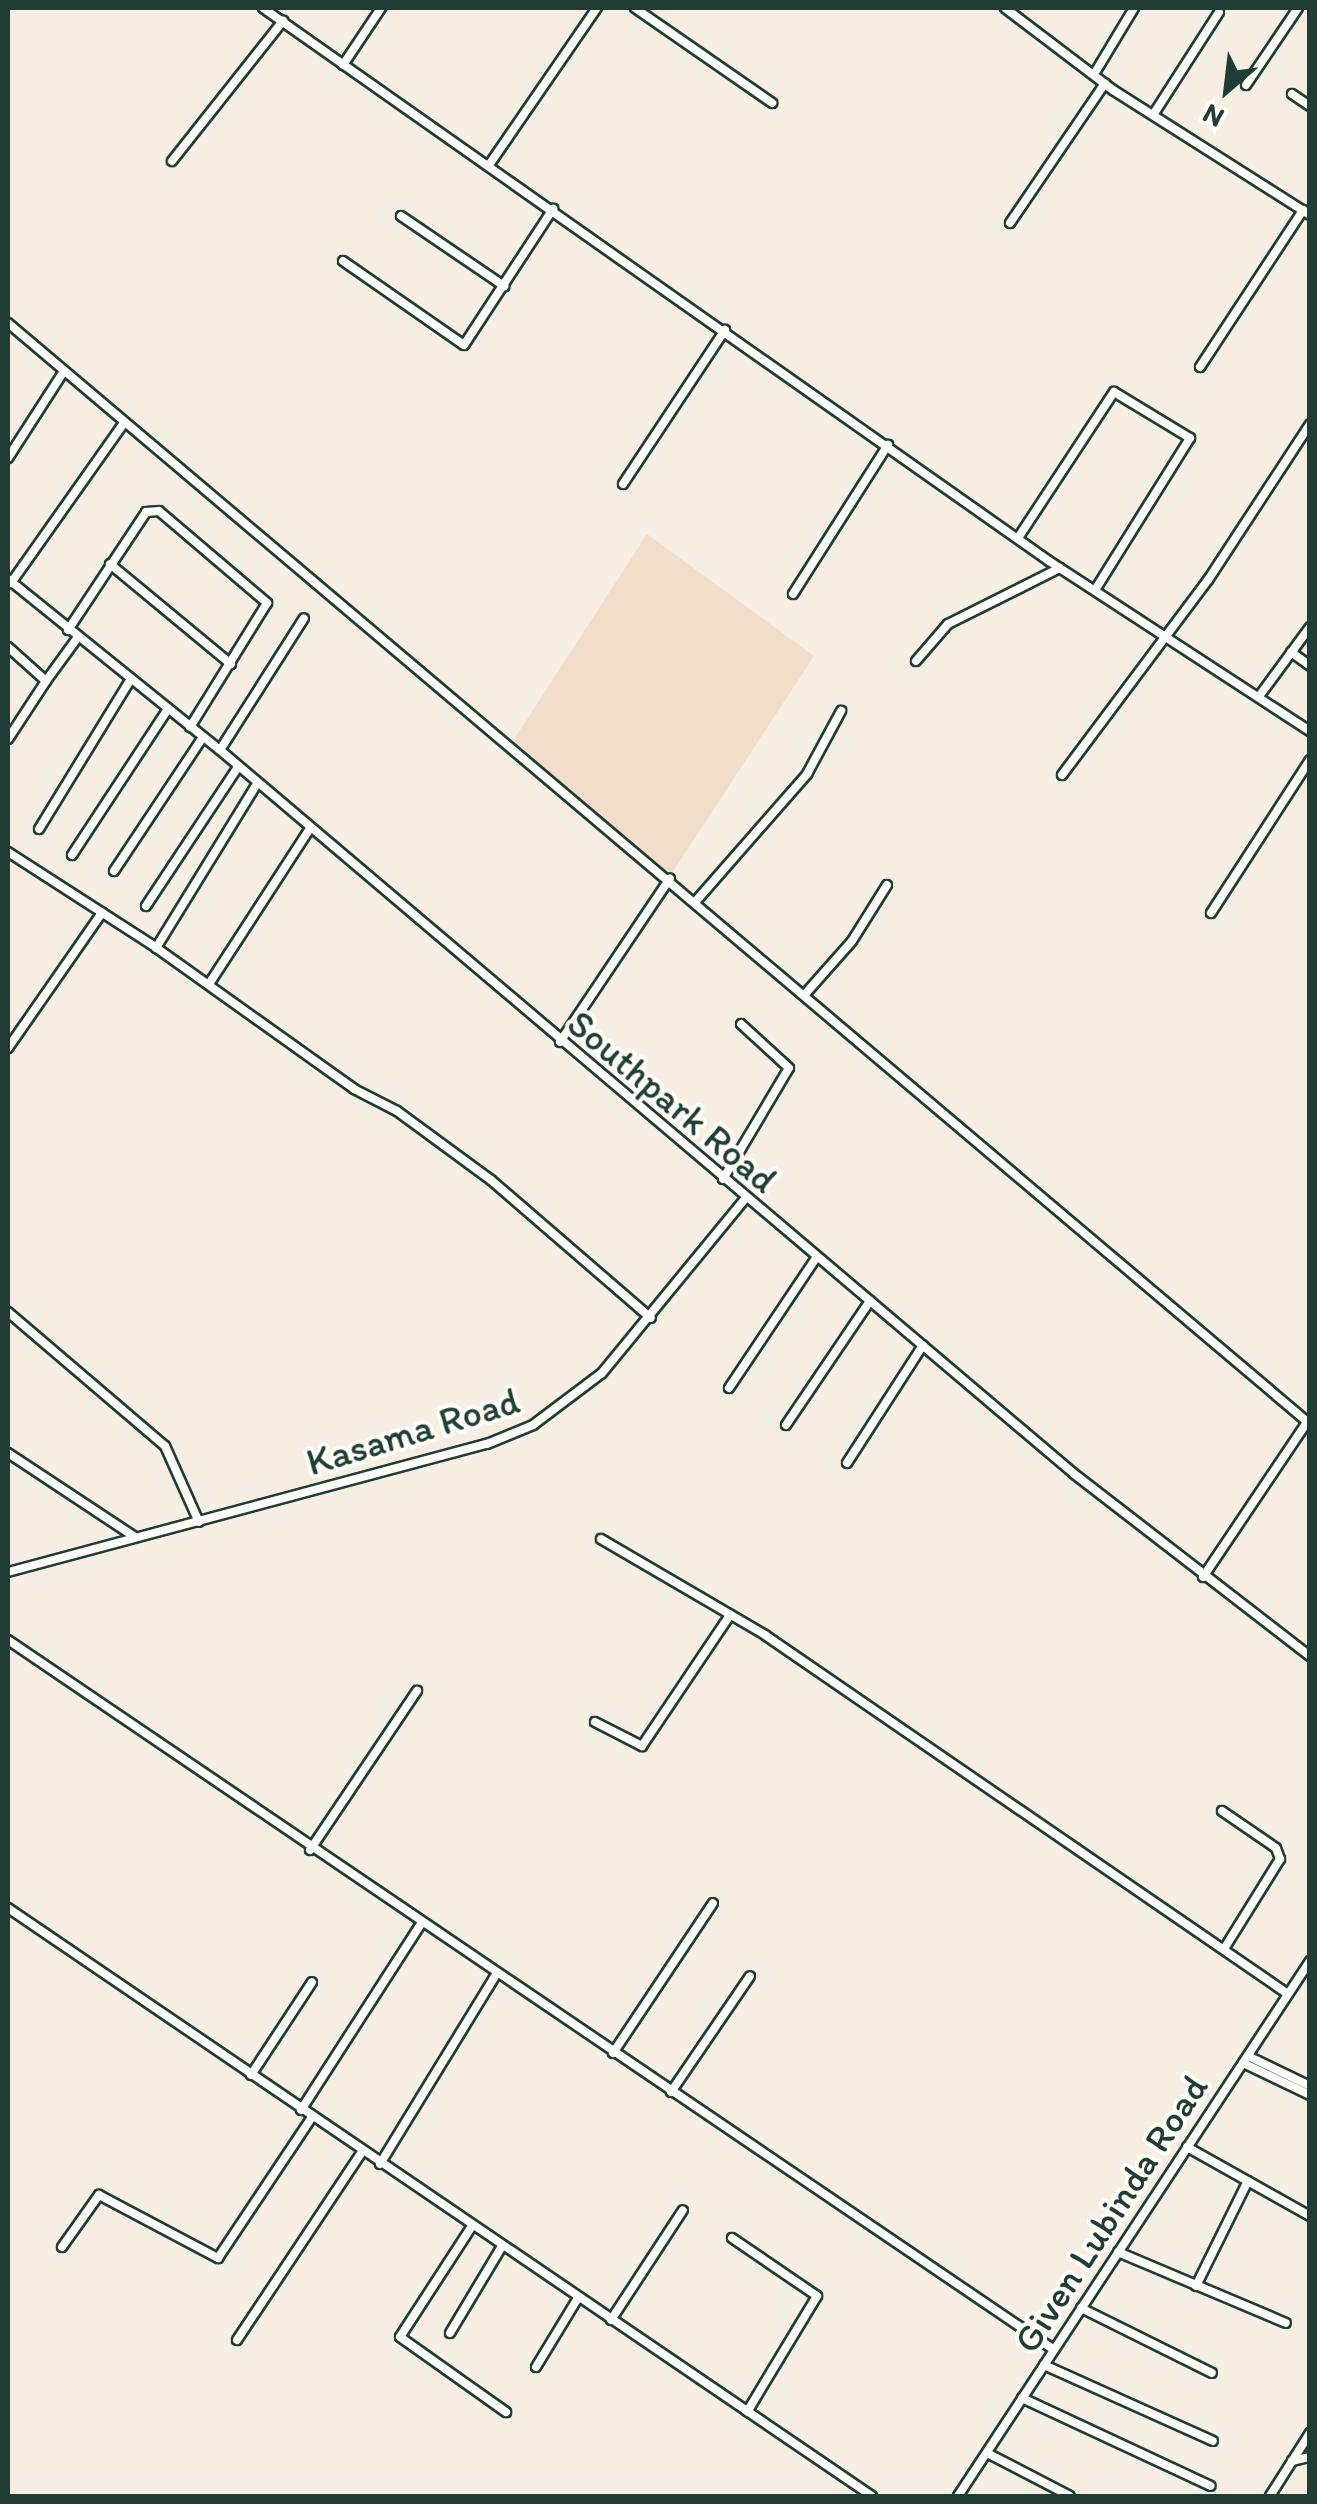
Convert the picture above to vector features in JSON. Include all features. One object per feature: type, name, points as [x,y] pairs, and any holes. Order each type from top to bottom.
[{"type":"street","points":[[264,8],[1060,568],[1310,731]]},
{"type":"street","points":[[343,65],[381,8]]},
{"type":"street","points":[[490,166],[597,8]]},
{"type":"street","points":[[635,8],[772,103]]},
{"type":"street","points":[[1004,8],[1153,115],[1306,212],[1200,367]]},
{"type":"street","points":[[1096,71],[1134,8]]},
{"type":"street","points":[[1246,85],[1298,8]]},
{"type":"street","points":[[1153,115],[1219,12]]},
{"type":"street","points":[[172,161],[283,21]]},
{"type":"street","points":[[1010,223],[1106,83]]},
{"type":"street","points":[[1292,94],[1310,106]]},
{"type":"street","points":[[342,261],[464,345],[553,208]]},
{"type":"street","points":[[401,216],[504,286]]},
{"type":"street","points":[[8,323],[806,993],[1308,1423],[1203,1578]]},
{"type":"street","points":[[623,484],[725,330]]},
{"type":"street","points":[[8,458],[64,371]]},
{"type":"street","points":[[1018,538],[1114,392],[1190,438],[1095,590]]},
{"type":"street","points":[[9,581],[124,424]]},
{"type":"street","points":[[1062,775],[1157,642],[1168,636],[1310,424]]},
{"type":"street","points":[[792,594],[888,444]]},
{"type":"street","points":[[68,630],[146,512],[159,511],[267,604],[190,726]]},
{"type":"street","points":[[110,564],[231,664]]},
{"type":"street","points":[[916,661],[948,624],[1060,568]]},
{"type":"street","name":"Southpark Road","points":[[9,581],[220,750],[745,1199],[1203,1578],[1310,1656]]},
{"type":"street","points":[[220,750],[304,618]]},
{"type":"street","points":[[1260,695],[1310,627]]},
{"type":"street","points":[[8,740],[78,637]]},
{"type":"street","points":[[8,647],[46,682]]},
{"type":"street","points":[[1291,652],[1310,666]]},
{"type":"street","points":[[39,829],[130,679]]},
{"type":"street","points":[[72,854],[168,710]]},
{"type":"street","points":[[696,901],[807,774],[841,711]]},
{"type":"street","points":[[114,871],[203,737]]},
{"type":"street","points":[[1211,913],[1310,760]]},
{"type":"street","points":[[146,906],[238,766]]},
{"type":"street","points":[[156,948],[257,784]]},
{"type":"street","points":[[209,984],[309,830]]},
{"type":"street","points":[[8,852],[156,948],[491,1180],[651,1318]]},
{"type":"street","points":[[560,1042],[670,878]]},
{"type":"street","points":[[806,993],[852,941],[887,885]]},
{"type":"street","points":[[8,1048],[102,912]]},
{"type":"street","points":[[722,1179],[790,1068],[741,1024]]},
{"type":"street","name":"Kasama Road","points":[[8,1572],[487,1444],[533,1425],[602,1373],[745,1199]]},
{"type":"street","points":[[729,1388],[816,1258]]},
{"type":"street","points":[[786,1425],[870,1301]]},
{"type":"street","points":[[8,1312],[165,1446],[199,1522]]},
{"type":"street","points":[[847,1463],[923,1345]]},
{"type":"street","points":[[8,1452],[135,1537]]},
{"type":"street","points":[[601,1539],[730,1616],[1288,1994]]},
{"type":"street","points":[[595,1722],[642,1746],[730,1616]]},
{"type":"street","points":[[8,1640],[310,1850],[1054,2349]]},
{"type":"street","points":[[310,1850],[416,1691]]},
{"type":"street","points":[[1222,1810],[1276,1848],[1280,1859],[1224,1949]]},
{"type":"street","points":[[613,2053],[713,1903]]},
{"type":"street","points":[[8,1927],[11,1913],[872,2496]]},
{"type":"street","points":[[302,2110],[421,1924]]},
{"type":"street","name":"Given Lubinda Road","points":[[958,2496],[1310,1962]]},
{"type":"street","points":[[380,2164],[496,1975]]},
{"type":"street","points":[[671,2092],[750,1976]]},
{"type":"street","points":[[251,2075],[312,1982]]},
{"type":"street","points":[[1246,2059],[1310,2086]]},
{"type":"street","points":[[1246,2059],[1310,2095]]},
{"type":"street","points":[[62,2247],[98,2195],[218,2258],[312,2117]]},
{"type":"street","points":[[1187,2148],[1310,2216]]},
{"type":"street","points":[[237,2340],[362,2152]]},
{"type":"street","points":[[1196,2286],[1248,2181]]},
{"type":"street","points":[[611,2320],[683,2210]]},
{"type":"street","points":[[472,2226],[400,2337],[506,2412]]},
{"type":"street","points":[[732,2238],[817,2296],[747,2412]]},
{"type":"street","points":[[450,2333],[502,2246]]},
{"type":"street","points":[[1118,2252],[1286,2323]]},
{"type":"street","points":[[536,2367],[578,2298]]},
{"type":"street","points":[[1081,2308],[1212,2373]]},
{"type":"street","points":[[1044,2365],[1212,2441]]},
{"type":"street","points":[[1022,2398],[1211,2486]]},
{"type":"street","points":[[1270,2496],[1310,2432]]},
{"type":"street","points":[[986,2453],[1070,2496]]},
{"type":"street","points":[[1292,2462],[1310,2457]]},
{"type":"shaded area","points":[[647,534],[814,656],[670,876],[513,741]]}]
